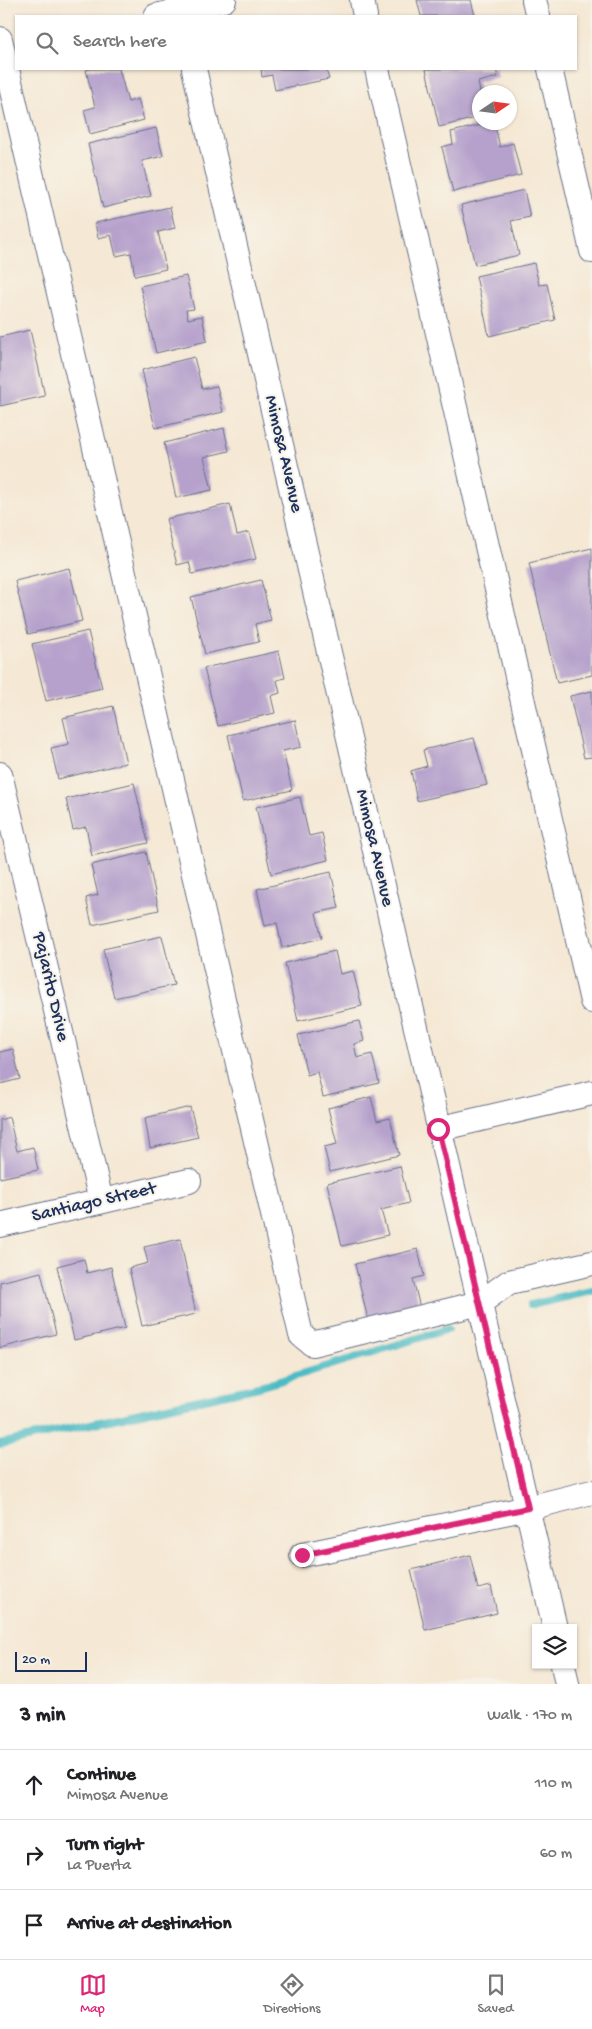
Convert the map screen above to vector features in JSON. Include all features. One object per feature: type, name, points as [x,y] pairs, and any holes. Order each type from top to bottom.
[{"type":"street","points":[[159,15],[224,0]]},
{"type":"street","points":[[362,0],[365,15]]},
{"type":"street","points":[[534,0],[538,15]]},
{"type":"street","points":[[5,48],[301,1335],[312,1344],[480,1303],[509,1282],[592,1263]]},
{"type":"street","name":"Mimosa Avenue","points":[[194,70],[554,1624]]},
{"type":"street","points":[[378,70],[592,1001]]},
{"type":"street","points":[[550,70],[592,251]]},
{"type":"street","name":"Pajarito Drive","points":[[0,774],[101,1201]]},
{"type":"street","points":[[438,1129],[592,1093]]},
{"type":"street","name":"Santiago Street","points":[[0,1225],[189,1180]]},
{"type":"street","points":[[302,1555],[528,1508],[592,1492]]},
{"type":"street","points":[[564,1669],[567,1684]]},
{"type":"building","points":[[417,0],[471,0],[475,15],[421,15]]},
{"type":"building","points":[[86,70],[119,70],[128,102],[138,99],[144,120],[90,134],[84,110],[95,107]]},
{"type":"building","points":[[261,70],[326,70],[329,79],[275,90],[272,75],[262,77]]},
{"type":"building","points":[[426,70],[496,70],[498,77],[478,82],[479,85],[472,85],[472,119],[439,127]]},
{"type":"building","points":[[472,127],[472,130],[496,130],[500,147],[513,143],[521,175],[453,192],[442,147],[453,144],[451,132]]},
{"type":"building","points":[[156,128],[163,156],[142,161],[151,196],[103,208],[88,144]]},
{"type":"building","points":[[524,190],[530,217],[511,221],[519,255],[475,265],[461,205]]},
{"type":"building","points":[[170,207],[175,228],[158,232],[166,269],[135,276],[131,253],[116,256],[111,235],[98,238],[95,223]]},
{"type":"building","points":[[534,263],[539,285],[547,284],[555,320],[489,336],[476,276]]},
{"type":"building","points":[[186,276],[194,309],[186,310],[188,319],[202,316],[207,341],[156,353],[140,286]]},
{"type":"building","points":[[30,330],[45,396],[0,406],[0,337]]},
{"type":"building","points":[[194,357],[202,389],[217,386],[223,412],[155,428],[142,370]]},
{"type":"building","points":[[224,428],[229,451],[204,457],[212,490],[176,498],[164,443]]},
{"type":"building","points":[[230,504],[237,535],[249,532],[256,559],[192,574],[189,562],[177,565],[166,519]]},
{"type":"building","points":[[592,548],[592,675],[557,683],[529,563]]},
{"type":"building","points":[[69,568],[82,621],[28,634],[15,581]]},
{"type":"building","points":[[261,580],[271,620],[255,624],[259,642],[205,654],[191,597]]},
{"type":"building","points":[[88,631],[102,688],[46,701],[32,644]]},
{"type":"building","points":[[279,651],[285,678],[277,680],[280,693],[271,696],[275,713],[218,726],[204,668]]},
{"type":"building","points":[[592,691],[592,757],[584,758],[570,696]]},
{"type":"building","points":[[113,706],[126,763],[58,779],[51,748],[69,744],[63,718]]},
{"type":"building","points":[[295,720],[301,747],[283,751],[292,790],[243,801],[228,735]]},
{"type":"building","points":[[474,738],[487,785],[417,801],[411,771],[427,766],[423,750]]},
{"type":"building","points":[[134,783],[148,843],[92,856],[86,827],[73,830],[66,799]]},
{"type":"building","points":[[300,797],[309,836],[322,833],[328,860],[271,874],[256,807]]},
{"type":"building","points":[[146,852],[159,910],[92,925],[86,898],[98,895],[91,865]]},
{"type":"building","points":[[331,872],[339,908],[316,913],[322,938],[282,948],[277,923],[265,926],[257,889]]},
{"type":"building","points":[[162,936],[174,985],[114,998],[103,949]]},
{"type":"building","points":[[335,951],[340,974],[353,971],[362,1006],[298,1021],[285,963]]},
{"type":"building","points":[[359,1021],[364,1041],[354,1044],[357,1058],[372,1054],[379,1083],[323,1097],[317,1072],[307,1075],[298,1035]]},
{"type":"building","points":[[13,1049],[20,1079],[0,1084],[0,1052]]},
{"type":"building","points":[[371,1097],[377,1121],[390,1118],[399,1155],[330,1172],[324,1147],[337,1144],[328,1108]]},
{"type":"building","points":[[190,1107],[198,1137],[150,1148],[145,1118]]},
{"type":"building","points":[[9,1117],[17,1151],[33,1147],[38,1170],[0,1178],[0,1120]]},
{"type":"building","points":[[400,1166],[409,1203],[381,1210],[388,1235],[342,1246],[327,1183]]},
{"type":"building","points":[[180,1239],[196,1314],[142,1326],[129,1268],[148,1263],[144,1247]]},
{"type":"building","points":[[418,1249],[424,1276],[413,1279],[420,1308],[368,1320],[355,1264]]},
{"type":"building","points":[[84,1259],[87,1273],[111,1267],[125,1328],[74,1340],[57,1266]]},
{"type":"building","points":[[41,1272],[56,1334],[0,1348],[0,1282]]},
{"type":"building","points":[[470,1555],[478,1589],[491,1586],[497,1613],[425,1630],[411,1570]]},
{"type":"waterway","points":[[531,1305],[592,1291]]},
{"type":"waterway","points":[[0,1444],[263,1386],[448,1329]]},
{"type":"route","points":[[302,1555],[528,1508],[438,1129]]}]
